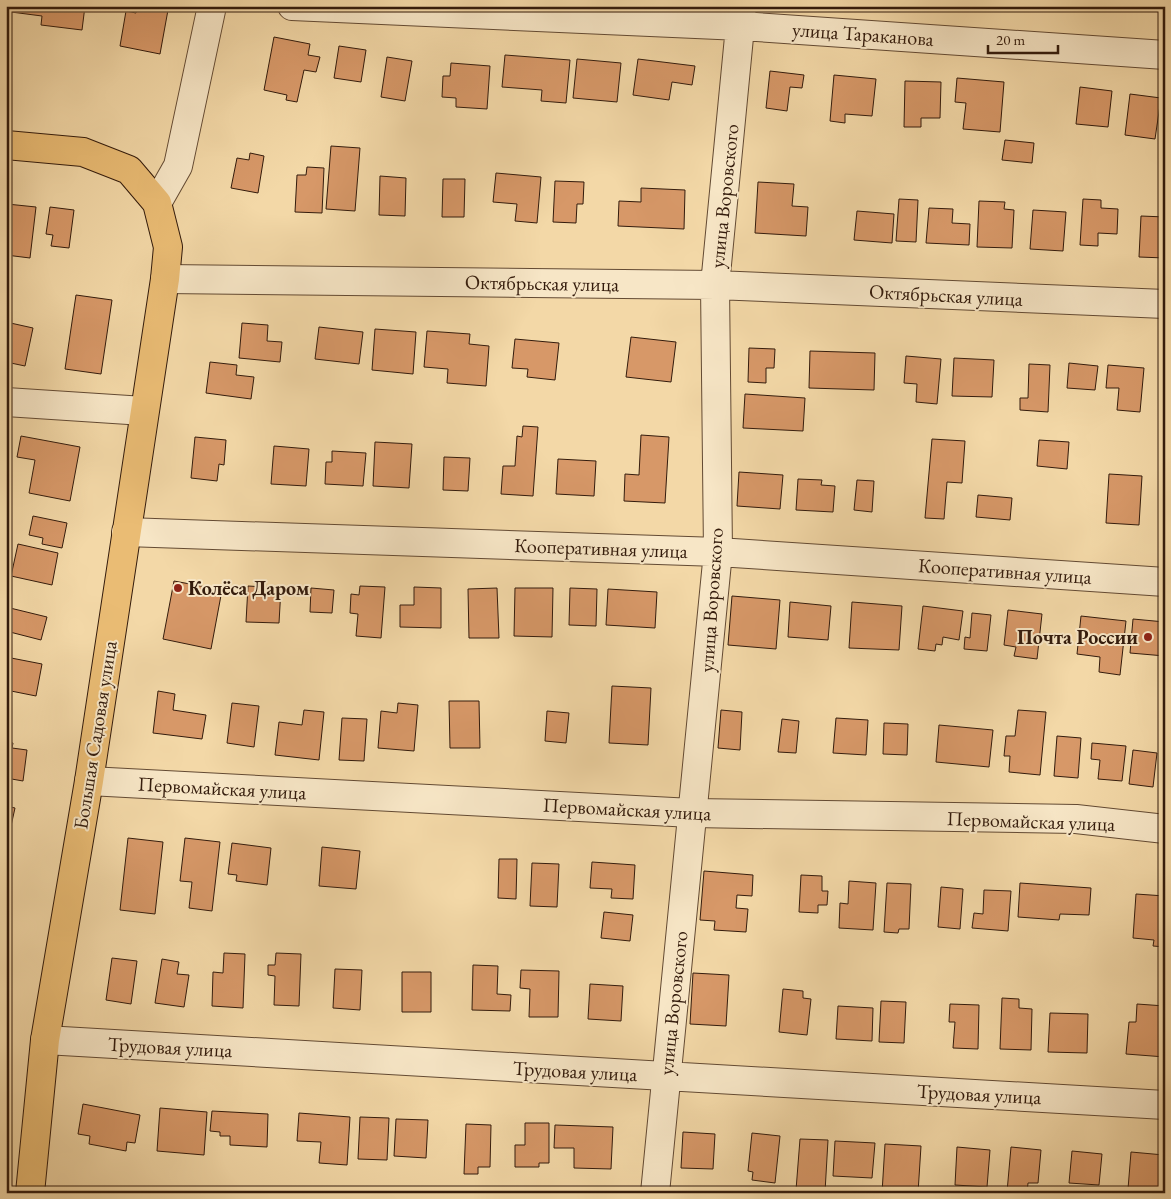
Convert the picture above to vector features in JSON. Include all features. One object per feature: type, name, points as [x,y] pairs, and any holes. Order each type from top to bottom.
[{"type":"main road","points":[[6,145],[83,152],[129,170],[157,202],[168,248],[165,279]]},
{"type":"main road","name":"Большая Садовая улица","points":[[30,1193],[45,1040],[89,781],[165,279]]},
{"type":"street","points":[[157,202],[178,166],[212,6]]},
{"type":"street","name":"улица Тараканова","points":[[292,6],[741,16],[1165,55]]},
{"type":"street","name":"улица Воровского","points":[[655,1193],[718,552],[715,285],[741,16]]},
{"type":"street","name":"Октябрьская улица","points":[[165,279],[715,285],[1165,304]]},
{"type":"street","points":[[6,402],[144,411]]},
{"type":"street","name":"Кооперативная улица","points":[[126,532],[718,552],[1165,582]]},
{"type":"street","name":"Первомайская улица","points":[[89,781],[692,813],[1076,820],[1165,829]]},
{"type":"street","name":"Трудовая улица","points":[[45,1040],[1165,1105]]},
{"type":"building","points":[[11,6],[85,6],[82,30],[41,25],[42,16],[11,12]]},
{"type":"building","points":[[137,6],[168,10],[160,54],[120,46],[126,11],[136,13]]},
{"type":"building","points":[[1132,6],[1161,6],[1160,10]]},
{"type":"building","points":[[274,37],[310,44],[308,55],[320,57],[316,72],[304,70],[297,102],[286,100],[287,95],[264,90]]},
{"type":"building","points":[[339,46],[366,50],[361,82],[334,78]]},
{"type":"building","points":[[505,55],[570,60],[566,103],[541,101],[542,90],[502,87]]},
{"type":"building","points":[[387,57],[412,61],[405,101],[381,97]]},
{"type":"building","points":[[577,59],[621,63],[617,102],[573,98]]},
{"type":"building","points":[[638,59],[695,66],[692,85],[672,82],[669,100],[633,95]]},
{"type":"building","points":[[451,63],[490,66],[487,109],[456,107],[456,98],[442,97],[443,76],[450,76]]},
{"type":"building","points":[[770,71],[804,75],[802,88],[790,87],[787,111],[766,108]]},
{"type":"building","points":[[834,75],[876,79],[872,116],[845,114],[845,123],[830,121]]},
{"type":"building","points":[[957,78],[1004,82],[1000,132],[963,129],[966,103],[955,102]]},
{"type":"building","points":[[905,81],[941,82],[940,118],[921,118],[921,127],[904,127]]},
{"type":"building","points":[[1080,87],[1112,91],[1108,127],[1076,124]]},
{"type":"building","points":[[1130,94],[1161,98],[1155,139],[1125,135]]},
{"type":"building","points":[[1005,140],[1034,143],[1032,163],[1002,160]]},
{"type":"building","points":[[331,146],[360,148],[355,211],[326,209]]},
{"type":"building","points":[[250,153],[264,156],[258,193],[231,188],[237,158],[249,160]]},
{"type":"building","points":[[307,167],[324,168],[322,213],[295,212],[297,175],[306,175]]},
{"type":"building","points":[[496,173],[541,177],[537,223],[515,221],[517,204],[493,202]]},
{"type":"building","points":[[380,176],[406,178],[405,216],[379,215]]},
{"type":"building","points":[[443,179],[465,179],[464,217],[442,217]]},
{"type":"building","points":[[555,181],[584,182],[583,204],[577,204],[576,223],[553,222]]},
{"type":"building","points":[[758,182],[794,184],[792,206],[808,207],[806,236],[755,233]]},
{"type":"building","points":[[641,188],[685,190],[684,229],[618,226],[619,201],[641,202]]},
{"type":"building","points":[[899,199],[918,200],[916,242],[896,241]]},
{"type":"building","points":[[1083,199],[1101,200],[1101,208],[1118,209],[1117,234],[1098,233],[1098,246],[1080,245]]},
{"type":"building","points":[[979,201],[1005,202],[1004,209],[1014,210],[1012,248],[977,247]]},
{"type":"building","points":[[7,204],[36,207],[30,258],[6,255]]},
{"type":"building","points":[[50,207],[74,210],[69,248],[51,246],[53,235],[46,234]]},
{"type":"building","points":[[929,208],[953,209],[952,223],[970,224],[969,245],[926,243]]},
{"type":"building","points":[[1033,210],[1066,212],[1063,251],[1030,249]]},
{"type":"building","points":[[857,211],[894,214],[892,243],[854,240]]},
{"type":"building","points":[[1141,216],[1165,217],[1165,258],[1139,257]]},
{"type":"building","points":[[76,295],[112,300],[101,374],[65,369]]},
{"type":"building","points":[[6,322],[33,328],[25,366],[6,362]]},
{"type":"building","points":[[242,323],[268,325],[267,341],[282,342],[280,362],[239,358]]},
{"type":"building","points":[[319,327],[363,332],[359,364],[315,359]]},
{"type":"building","points":[[375,329],[416,332],[413,374],[372,370]]},
{"type":"building","points":[[427,331],[470,334],[469,344],[489,346],[486,386],[447,383],[448,369],[424,367]]},
{"type":"building","points":[[631,337],[676,342],[671,382],[626,377]]},
{"type":"building","points":[[515,339],[559,343],[555,380],[527,377],[528,369],[512,368]]},
{"type":"building","points":[[749,348],[775,349],[774,368],[766,368],[766,383],[748,382]]},
{"type":"building","points":[[810,351],[875,353],[874,390],[809,388]]},
{"type":"building","points":[[906,356],[941,359],[937,404],[916,402],[917,384],[904,383]]},
{"type":"building","points":[[954,358],[994,360],[992,397],[952,396]]},
{"type":"building","points":[[210,362],[237,365],[236,375],[254,377],[251,399],[206,393]]},
{"type":"building","points":[[1069,363],[1098,366],[1095,390],[1067,388]]},
{"type":"building","points":[[1029,364],[1050,365],[1048,412],[1020,410],[1020,398],[1028,398]]},
{"type":"building","points":[[1108,365],[1144,368],[1140,412],[1117,410],[1119,388],[1106,388]]},
{"type":"building","points":[[745,394],[805,398],[803,431],[743,428]]},
{"type":"building","points":[[523,426],[538,427],[533,496],[501,494],[503,466],[515,466],[517,436],[522,437]]},
{"type":"building","points":[[641,435],[669,437],[665,503],[624,501],[625,474],[639,475]]},
{"type":"building","points":[[21,436],[80,447],[70,501],[29,493],[35,460],[17,457]]},
{"type":"building","points":[[195,437],[226,440],[224,465],[219,464],[217,481],[191,478]]},
{"type":"building","points":[[932,439],[965,441],[962,483],[947,482],[944,519],[925,518]]},
{"type":"building","points":[[1039,440],[1069,442],[1067,469],[1037,466]]},
{"type":"building","points":[[375,442],[412,444],[409,488],[373,486]]},
{"type":"building","points":[[274,446],[309,449],[306,486],[271,484]]},
{"type":"building","points":[[332,451],[366,453],[363,486],[325,484],[326,462],[332,462]]},
{"type":"building","points":[[444,457],[470,458],[468,491],[443,490]]},
{"type":"building","points":[[558,459],[596,461],[594,496],[556,494]]},
{"type":"building","points":[[739,472],[783,475],[780,509],[737,506]]},
{"type":"building","points":[[1109,474],[1142,476],[1139,525],[1106,523]]},
{"type":"building","points":[[798,479],[822,480],[821,485],[835,486],[833,512],[796,510]]},
{"type":"building","points":[[857,480],[874,481],[872,512],[854,510]]},
{"type":"building","points":[[978,495],[1012,498],[1010,520],[976,517]]},
{"type":"building","points":[[33,516],[67,523],[62,548],[42,544],[43,538],[29,535]]},
{"type":"building","points":[[18,544],[58,553],[52,585],[11,576]]},
{"type":"building","points":[[174,581],[222,590],[211,649],[163,639]]},
{"type":"building","points":[[248,586],[281,588],[279,623],[246,622]]},
{"type":"building","points":[[360,586],[385,587],[381,638],[356,636],[358,614],[350,613],[351,594],[359,595]]},
{"type":"building","points":[[414,587],[441,588],[441,628],[400,627],[400,605],[414,605]]},
{"type":"building","points":[[311,588],[334,590],[332,613],[310,612]]},
{"type":"building","points":[[497,588],[499,638],[469,638],[468,589]]},
{"type":"building","points":[[515,588],[553,588],[552,637],[514,636]]},
{"type":"building","points":[[570,588],[597,589],[596,626],[569,625]]},
{"type":"building","points":[[608,589],[657,592],[655,628],[606,625]]},
{"type":"building","points":[[732,596],[780,600],[776,649],[728,645]]},
{"type":"building","points":[[790,602],[831,606],[828,640],[788,637]]},
{"type":"building","points":[[852,602],[902,606],[899,650],[849,648]]},
{"type":"building","points":[[923,606],[963,611],[959,640],[943,637],[942,645],[936,644],[935,651],[918,649]]},
{"type":"building","points":[[6,607],[47,617],[41,640],[6,631]]},
{"type":"building","points":[[1008,610],[1042,614],[1037,659],[1014,656],[1016,647],[1004,645]]},
{"type":"building","points":[[972,613],[991,615],[987,651],[964,649],[965,637],[970,638]]},
{"type":"building","points":[[1081,616],[1126,621],[1120,675],[1099,672],[1100,657],[1077,654]]},
{"type":"building","name":"Почта России","points":[[1133,619],[1165,622],[1165,656],[1130,653]]},
{"type":"building","points":[[6,657],[42,664],[36,696],[6,690]]},
{"type":"building","points":[[612,686],[651,688],[648,745],[609,743]]},
{"type":"building","points":[[158,691],[175,694],[173,710],[206,715],[202,739],[153,733]]},
{"type":"building","points":[[449,701],[479,701],[480,748],[450,748]]},
{"type":"building","points":[[232,703],[259,706],[254,747],[227,743]]},
{"type":"building","points":[[398,703],[418,705],[414,751],[378,748],[381,711],[397,713]]},
{"type":"building","points":[[304,710],[324,712],[319,760],[275,755],[279,722],[302,725]]},
{"type":"building","points":[[721,710],[742,712],[740,750],[718,748]]},
{"type":"building","points":[[1018,710],[1046,712],[1040,775],[1009,772],[1010,756],[1004,756],[1006,736],[1015,736]]},
{"type":"building","points":[[547,711],[569,713],[566,743],[545,741]]},
{"type":"building","points":[[342,718],[367,719],[364,761],[339,760]]},
{"type":"building","points":[[836,718],[868,720],[866,755],[833,753]]},
{"type":"building","points":[[782,719],[799,721],[796,753],[778,752]]},
{"type":"building","points":[[884,723],[908,724],[907,755],[883,754]]},
{"type":"building","points":[[939,725],[993,730],[989,767],[936,762]]},
{"type":"building","points":[[1057,736],[1081,738],[1078,778],[1054,776]]},
{"type":"building","points":[[6,742],[13,743],[12,748],[27,750],[23,781],[6,778]]},
{"type":"building","points":[[1092,743],[1126,746],[1122,781],[1098,779],[1100,760],[1091,759]]},
{"type":"building","points":[[1133,750],[1157,753],[1153,787],[1129,784]]},
{"type":"building","points":[[6,806],[15,808],[9,835],[6,834]]},
{"type":"building","points":[[128,838],[163,842],[155,914],[120,910]]},
{"type":"building","points":[[185,838],[220,842],[212,911],[189,908],[192,882],[180,881]]},
{"type":"building","points":[[232,843],[271,848],[267,885],[236,881],[237,875],[228,874]]},
{"type":"building","points":[[322,847],[360,851],[356,889],[319,886]]},
{"type":"building","points":[[499,859],[517,859],[516,899],[498,898]]},
{"type":"building","points":[[592,862],[635,865],[633,899],[611,898],[612,889],[590,888]]},
{"type":"building","points":[[532,863],[559,864],[557,907],[530,906]]},
{"type":"building","points":[[704,871],[753,875],[752,896],[737,895],[736,908],[748,909],[746,932],[714,930],[715,921],[700,920]]},
{"type":"building","points":[[801,875],[822,876],[822,891],[828,891],[827,905],[818,905],[818,913],[799,912]]},
{"type":"building","points":[[849,881],[876,883],[873,930],[839,928],[840,903],[848,904]]},
{"type":"building","points":[[887,883],[911,884],[909,929],[899,929],[898,933],[884,932]]},
{"type":"building","points":[[1020,883],[1091,888],[1089,915],[1060,914],[1059,920],[1018,917]]},
{"type":"building","points":[[941,887],[963,889],[960,929],[938,927]]},
{"type":"building","points":[[984,890],[1011,891],[1008,931],[972,928],[974,913],[983,914]]},
{"type":"building","points":[[1136,894],[1165,896],[1165,947],[1153,946],[1154,940],[1133,938]]},
{"type":"building","points":[[604,912],[633,915],[630,941],[601,938]]},
{"type":"building","points":[[224,953],[245,954],[243,1008],[212,1006],[213,972],[223,973]]},
{"type":"building","points":[[276,953],[301,954],[299,1006],[274,1005],[275,976],[268,975],[268,965],[275,965]]},
{"type":"building","points":[[112,958],[137,961],[131,1004],[106,1000]]},
{"type":"building","points":[[162,959],[179,962],[177,974],[189,975],[184,1007],[155,1003]]},
{"type":"building","points":[[473,965],[498,966],[497,994],[511,995],[510,1011],[472,1010]]},
{"type":"building","points":[[335,969],[362,970],[360,1010],[333,1008]]},
{"type":"building","points":[[521,970],[559,971],[558,1017],[529,1017],[530,989],[520,988]]},
{"type":"building","points":[[402,972],[431,972],[431,1012],[402,1012]]},
{"type":"building","points":[[693,973],[729,975],[726,1026],[690,1024]]},
{"type":"building","points":[[590,984],[623,986],[621,1021],[588,1019]]},
{"type":"building","points":[[783,989],[803,991],[803,998],[811,999],[807,1035],[779,1032]]},
{"type":"building","points":[[1002,998],[1019,999],[1019,1008],[1032,1009],[1031,1050],[1000,1049]]},
{"type":"building","points":[[881,1001],[906,1002],[904,1043],[879,1042]]},
{"type":"building","points":[[950,1004],[979,1005],[978,1049],[953,1048],[955,1022],[949,1022]]},
{"type":"building","points":[[1137,1004],[1165,1006],[1165,1057],[1126,1054],[1129,1022],[1136,1022]]},
{"type":"building","points":[[838,1006],[873,1008],[872,1041],[836,1039]]},
{"type":"building","points":[[1050,1013],[1088,1014],[1087,1053],[1048,1052]]},
{"type":"building","points":[[83,1104],[140,1115],[135,1143],[127,1142],[126,1151],[89,1144],[90,1136],[78,1134]]},
{"type":"building","points":[[160,1108],[207,1112],[204,1155],[157,1151]]},
{"type":"building","points":[[212,1111],[268,1114],[267,1147],[230,1145],[230,1136],[220,1136],[220,1132],[210,1131]]},
{"type":"building","points":[[299,1113],[350,1117],[347,1165],[319,1163],[321,1142],[297,1141]]},
{"type":"building","points":[[360,1117],[389,1118],[387,1160],[358,1159]]},
{"type":"building","points":[[396,1119],[428,1120],[426,1158],[394,1156]]},
{"type":"building","points":[[525,1123],[549,1123],[549,1163],[539,1163],[539,1167],[515,1167],[515,1145],[525,1145]]},
{"type":"building","points":[[466,1124],[491,1125],[490,1167],[478,1167],[478,1174],[464,1174]]},
{"type":"building","points":[[555,1125],[613,1127],[611,1169],[574,1168],[574,1148],[554,1148]]},
{"type":"building","points":[[683,1132],[715,1134],[713,1169],[681,1168]]},
{"type":"building","points":[[752,1133],[780,1136],[775,1183],[752,1180],[753,1172],[748,1171]]},
{"type":"building","points":[[800,1139],[828,1140],[825,1192],[796,1190]]},
{"type":"building","points":[[835,1141],[875,1143],[872,1178],[833,1176]]},
{"type":"building","points":[[885,1144],[921,1146],[918,1193],[882,1193]]},
{"type":"building","points":[[957,1147],[990,1150],[987,1187],[955,1185]]},
{"type":"building","points":[[1011,1147],[1041,1150],[1038,1183],[1028,1183],[1027,1193],[1007,1192]]},
{"type":"building","points":[[1072,1151],[1102,1154],[1099,1185],[1069,1183]]},
{"type":"building","points":[[1131,1152],[1164,1155],[1161,1192],[1128,1189]]},
{"type":"place","name":"Колёса Даром","points":[[178,588]]},
{"type":"place","name":"Почта России","points":[[1148,637]]}]
